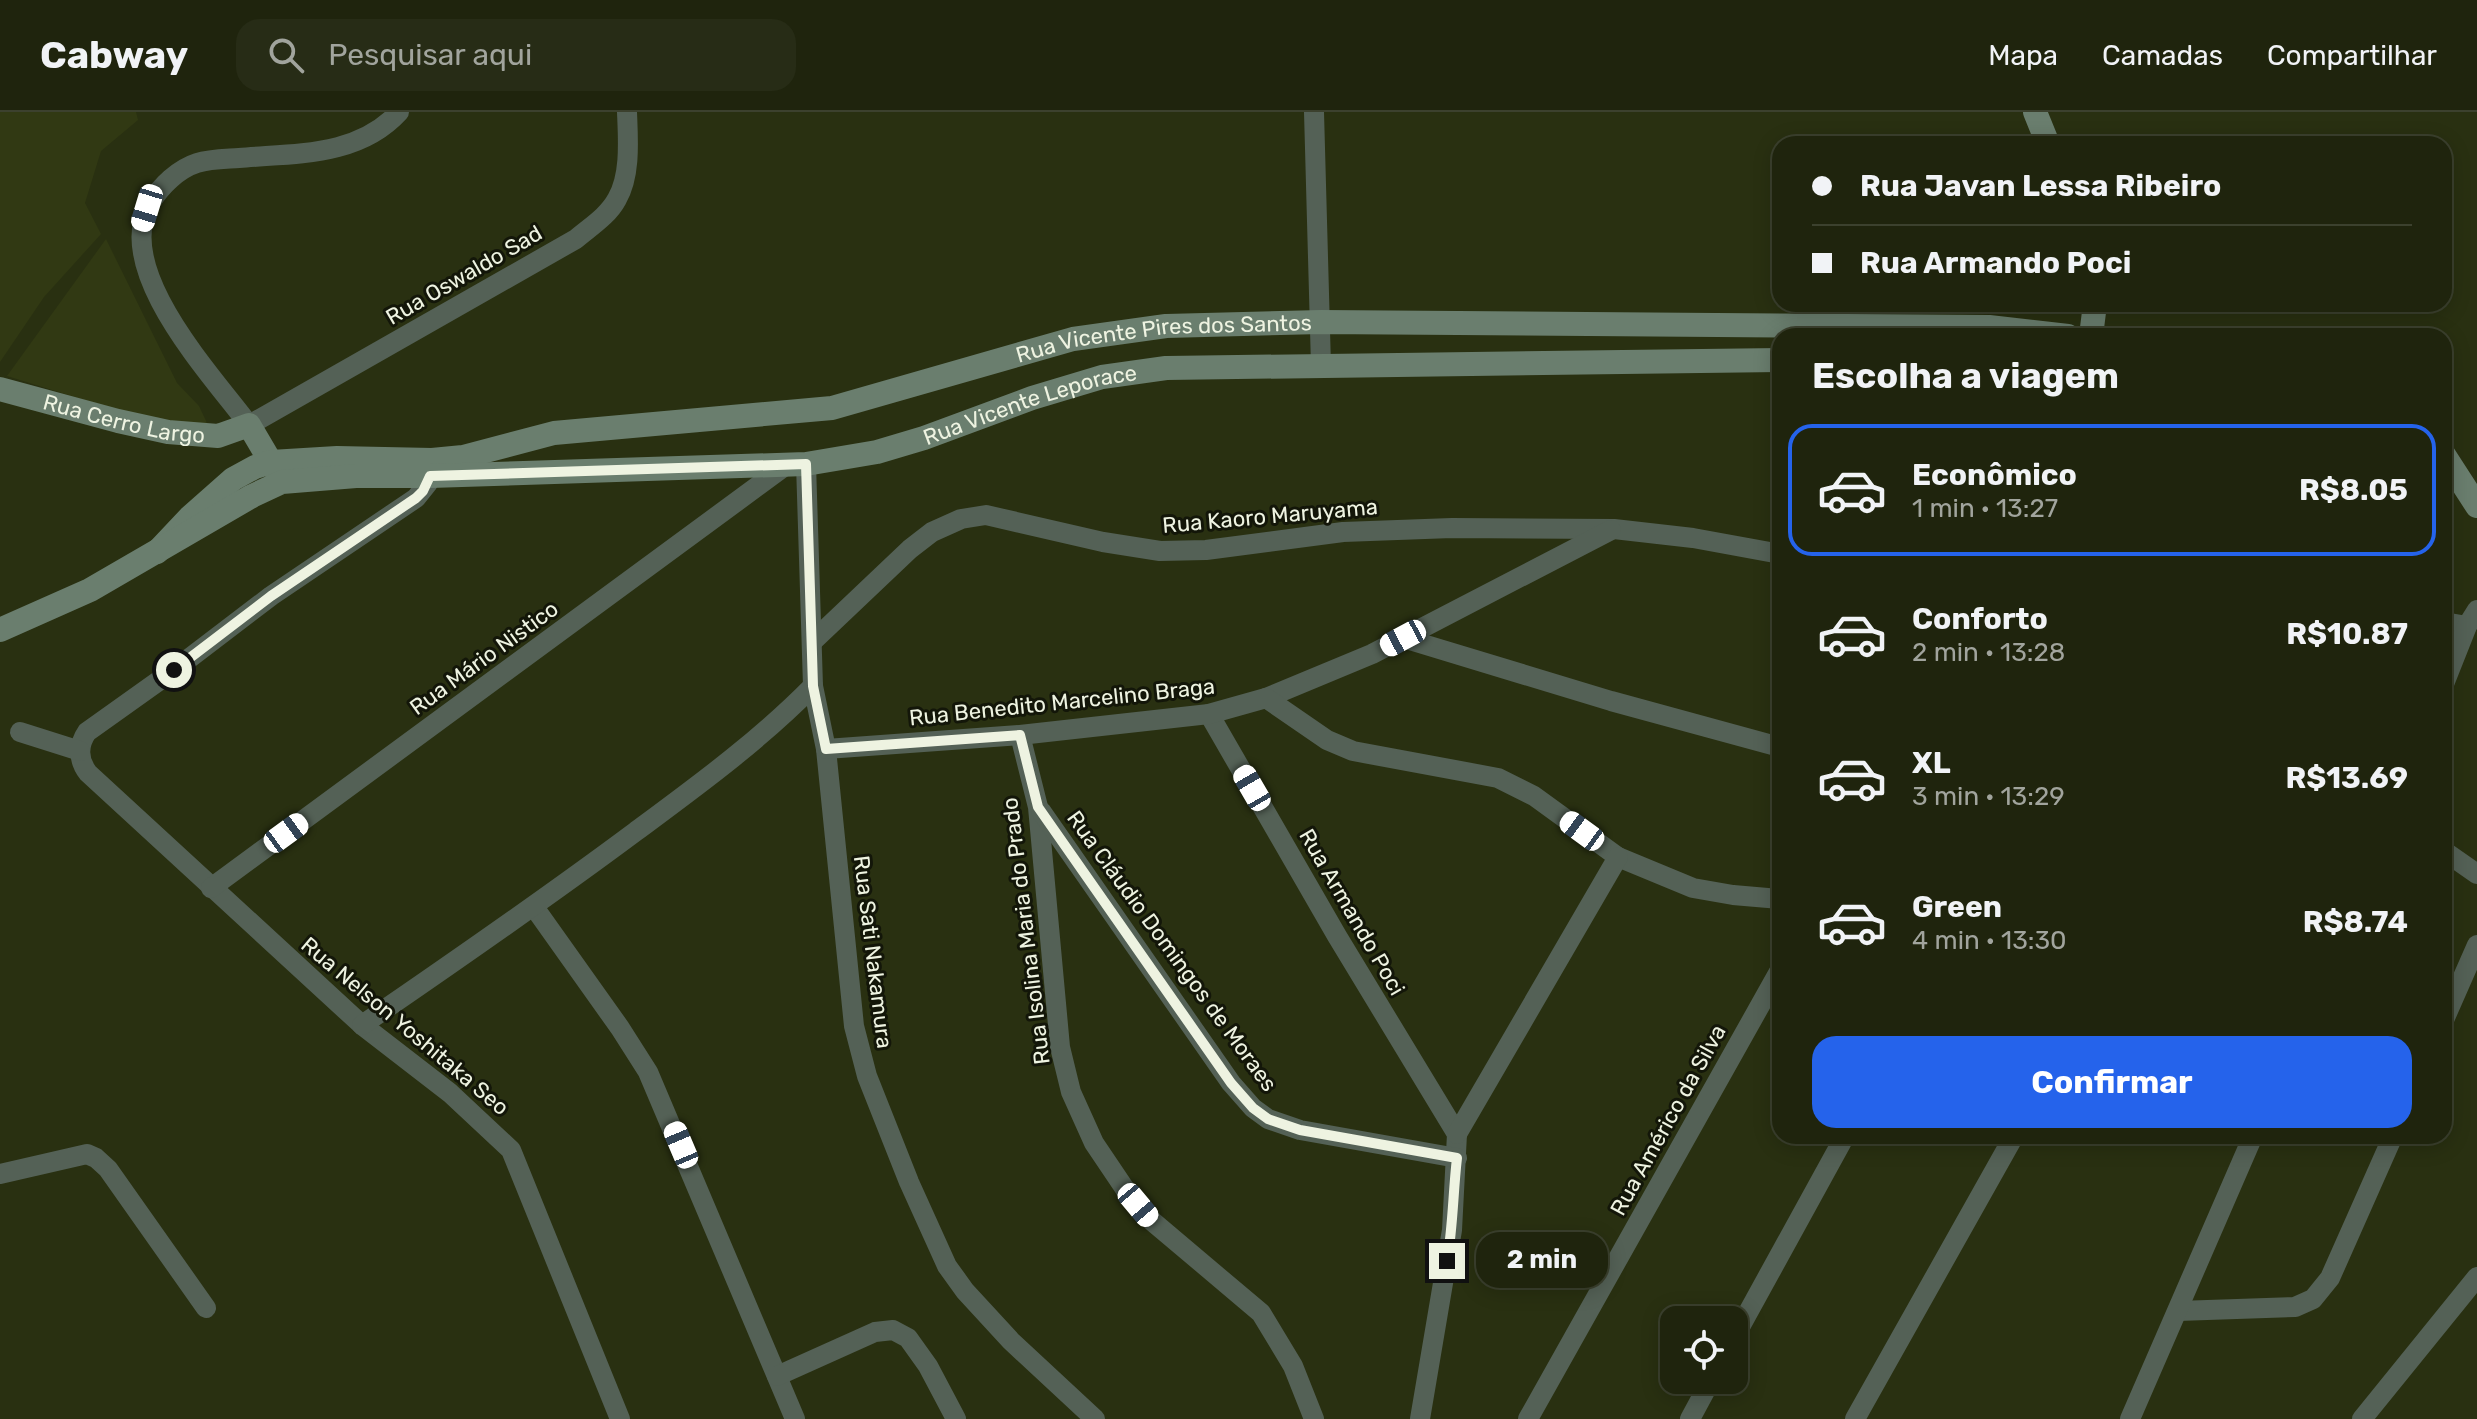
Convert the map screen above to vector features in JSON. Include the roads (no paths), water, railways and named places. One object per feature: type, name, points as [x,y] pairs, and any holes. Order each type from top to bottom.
[{"type":"main road","points":[[2035,112],[2045,136]]},
{"type":"main road","name":"Rua Vicente Pires dos Santos","points":[[431,468],[554,433],[832,408],[1073,339],[1166,326],[1321,322],[1998,328]]},
{"type":"main road","name":"Rua Vicente Leporace","points":[[276,472],[356,476],[431,468],[554,473],[796,465],[877,452],[1102,377],[1166,368],[1772,360]]},
{"type":"main road","name":"Rua Cerro Largo","points":[[0,389],[168,432],[218,436],[249,425]]},
{"type":"main road","points":[[0,630],[90,590],[252,496],[276,472],[249,425]]},
{"type":"main road","points":[[554,433],[542,444],[541,450],[543,460],[554,473]]},
{"type":"main road","points":[[2452,467],[2477,506]]},
{"type":"street","points":[[249,425],[169,318],[153,289],[144,259],[141,227],[147,208],[157,192],[174,176],[196,163],[340,148],[363,140],[399,112]]},
{"type":"street","name":"Rua Oswaldo Sad","points":[[249,425],[576,239],[607,213],[619,198],[628,151],[627,112]]},
{"type":"street","points":[[1314,112],[1321,366]]},
{"type":"street","name":"Rua Sati Nakamura","points":[[796,465],[813,686],[826,749],[854,1026],[867,1076],[930,1233],[947,1266],[965,1291],[1011,1341],[1095,1419]]},
{"type":"street","name":"Rua Mário Nistico","points":[[211,888],[796,465]]},
{"type":"street","points":[[20,732],[84,741],[271,596],[416,498],[423,491],[431,468]]},
{"type":"street","name":"Rua Kaoro Maruyama","points":[[812,642],[932,532],[961,519],[986,515],[1103,542],[1160,551],[1206,550],[1343,532],[1452,528],[1614,529],[1666,534],[1772,553]]},
{"type":"street","name":"Rua Benedito Marcelino Braga","points":[[826,749],[1020,735],[1209,714],[1266,698],[1350,664],[1614,529]]},
{"type":"street","points":[[2452,621],[2472,618]]},
{"type":"street","points":[[2452,665],[2472,618]]},
{"type":"street","points":[[1403,638],[1611,701],[1772,745]]},
{"type":"street","points":[[362,1025],[534,907],[736,755],[777,722],[813,686]]},
{"type":"street","points":[[1266,698],[1327,740],[1353,751],[1498,778],[1534,796],[1618,857],[1693,888],[1772,898]]},
{"type":"street","name":"Rua Armando Poci","points":[[1209,714],[1337,936],[1457,1134]]},
{"type":"street","name":"Rua Isolina Maria do Prado","points":[[1020,735],[1038,807],[1060,1047],[1071,1092],[1094,1143],[1125,1189],[1152,1221],[1261,1313],[1293,1366],[1314,1419]]},
{"type":"street","name":"Rua Nelson Yoshitaka Seo","points":[[84,741],[81,760],[88,773],[362,1025],[450,1093],[511,1150],[620,1419]]},
{"type":"street","name":"Rua Cláudio Domingos de Moraes","points":[[1038,807],[1231,1083],[1253,1108],[1268,1119],[1300,1130],[1457,1158]]},
{"type":"street","points":[[1420,1419],[1452,1230],[1457,1134],[1618,857]]},
{"type":"street","points":[[2452,857],[2477,874]]},
{"type":"street","points":[[1046,889],[1066,870],[1080,868]]},
{"type":"street","points":[[534,907],[648,1072],[795,1419]]},
{"type":"street","points":[[2452,1002],[2477,945]]},
{"type":"street","name":"Rua Américo da Silva","points":[[1528,1419],[1772,984]]},
{"type":"street","points":[[1748,1313],[1841,1144]]},
{"type":"street","points":[[1855,1419],[2010,1144]]},
{"type":"street","points":[[2130,1419],[2250,1144]]},
{"type":"street","points":[[2178,1311],[2295,1307],[2313,1299],[2330,1278],[2389,1144]]},
{"type":"street","points":[[0,1174],[87,1154],[96,1158],[108,1169],[206,1308]]},
{"type":"street","points":[[2362,1419],[2477,1277]]},
{"type":"street","points":[[777,1376],[875,1332],[893,1330],[908,1338],[928,1366],[956,1419]]},
{"type":"street","points":[[1690,1419],[1703,1394]]}]
